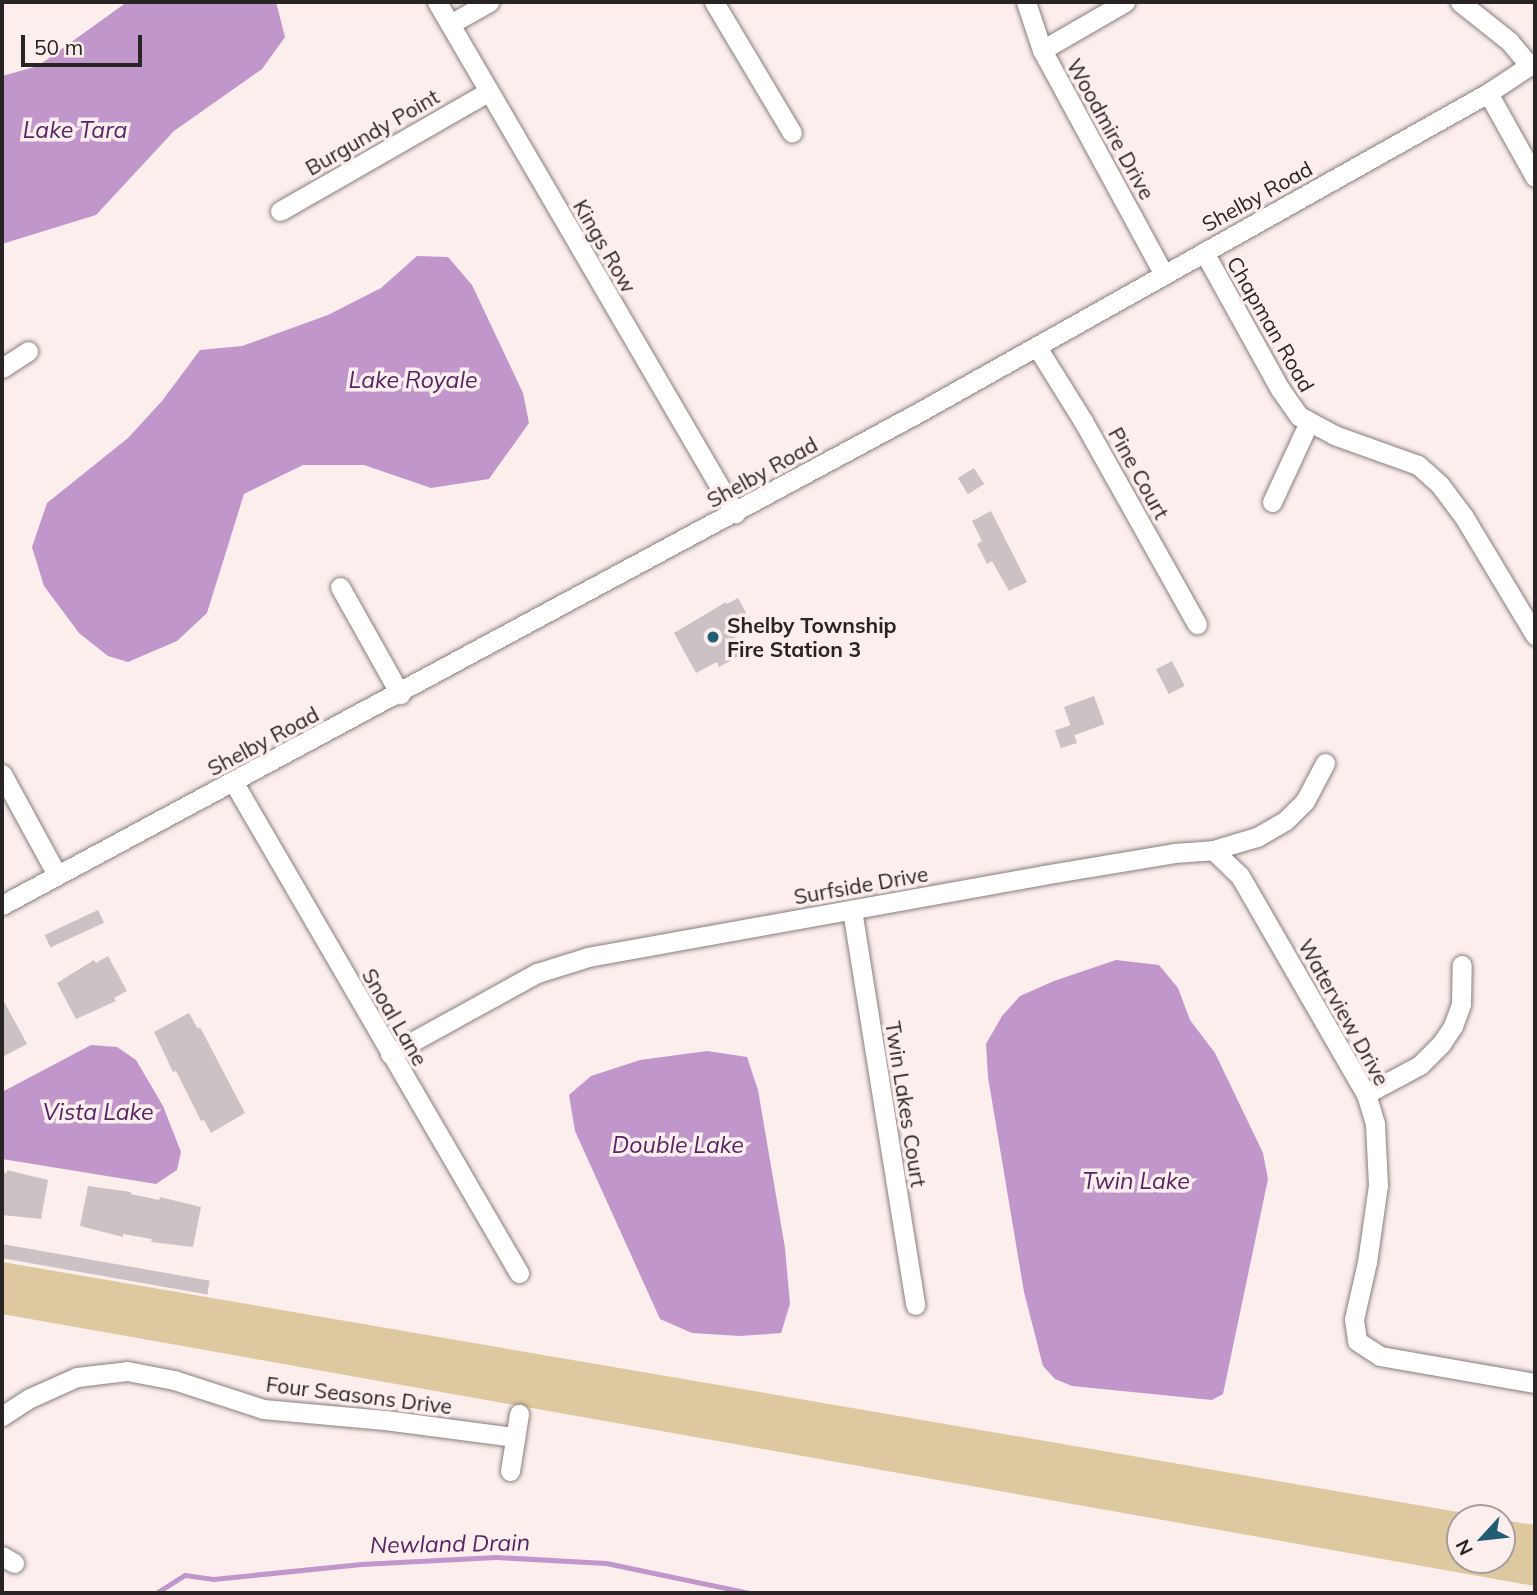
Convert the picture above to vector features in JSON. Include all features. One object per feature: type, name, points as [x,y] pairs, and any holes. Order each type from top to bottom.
[{"type":"street","name":"Kings Row","points":[[438,2],[735,513]]},
{"type":"street","points":[[450,24],[489,2]]},
{"type":"street","points":[[714,2],[792,133]]},
{"type":"street","name":"Woodmire Drive","points":[[1026,2],[1042,50],[1164,275]]},
{"type":"street","points":[[1042,50],[1125,2]]},
{"type":"street","points":[[1460,2],[1509,41],[1532,64]]},
{"type":"street","name":"Shelby Road","points":[[2,905],[400,694],[1037,347],[1488,93],[1532,64]]},
{"type":"street","name":"Burgundy Point","points":[[280,211],[488,92]]},
{"type":"street","points":[[1488,93],[1535,177]]},
{"type":"street","name":"Chapman Road","points":[[1204,252],[1280,389],[1308,424],[1418,465],[1440,485],[1464,517],[1535,635]]},
{"type":"street","name":"Pine Court","points":[[1037,347],[1083,421],[1197,624]]},
{"type":"street","points":[[2,368],[28,351]]},
{"type":"street","points":[[1272,502],[1308,424]]},
{"type":"street","points":[[340,587],[400,694]]},
{"type":"street","name":"Surfside Drive","points":[[390,1054],[537,974],[564,963],[1174,853],[1213,850],[1257,837],[1285,821],[1305,801],[1325,763]]},
{"type":"street","points":[[2,774],[57,875]]},
{"type":"street","name":"Snoal Lane","points":[[234,783],[519,1273]]},
{"type":"street","name":"Waterview Drive","points":[[1213,850],[1240,876],[1366,1094],[1378,1145],[1378,1185],[1367,1262],[1354,1319],[1357,1340],[1380,1356],[1535,1383]]},
{"type":"street","name":"Twin Lakes Court","points":[[852,910],[915,1305]]},
{"type":"street","points":[[1366,1094],[1420,1065],[1441,1045],[1453,1027],[1461,1004],[1462,965]]},
{"type":"street","name":"Four Seasons Drive","points":[[2,1416],[30,1398],[77,1377],[127,1371],[174,1380],[263,1409],[385,1420],[515,1437]]},
{"type":"street","points":[[510,1471],[519,1414]]},
{"type":"shaded area","points":[[2,1262],[1446,1510],[1446,1570],[2,1314]]},
{"type":"shaded area","points":[[1516,1522],[1535,1525],[1535,1586],[1467,1574],[1516,1574]]},
{"type":"water","name":"Lake Tara","points":[[127,2],[276,2],[285,37],[262,69],[174,131],[96,215],[2,244],[2,76],[38,66]]},
{"type":"water","name":"Lake Royale","points":[[417,256],[448,257],[472,285],[523,393],[529,423],[489,479],[431,488],[364,465],[303,465],[244,494],[207,613],[177,641],[128,662],[108,656],[79,633],[44,586],[32,547],[47,503],[128,438],[162,401],[200,350],[242,346],[328,315],[381,288]]},
{"type":"water","name":"Twin Lake","points":[[1116,960],[1159,965],[1178,988],[1190,1020],[1215,1053],[1263,1153],[1268,1179],[1223,1394],[1212,1400],[1072,1386],[1055,1379],[1043,1366],[1024,1292],[988,1077],[986,1044],[1002,1016],[1020,996],[1054,981]]},
{"type":"water","name":"Vista Lake","points":[[91,1045],[117,1047],[136,1060],[163,1106],[181,1152],[177,1170],[156,1184],[2,1159],[2,1092]]},
{"type":"water","name":"Double Lake","points":[[707,1051],[747,1057],[758,1090],[785,1248],[790,1304],[781,1333],[740,1336],[692,1333],[660,1319],[575,1131],[569,1095],[591,1076],[640,1060]]},
{"type":"building","points":[[974,468],[984,484],[968,494],[958,478]]},
{"type":"building","points":[[991,511],[1027,582],[1009,591],[992,561],[987,564],[977,544],[982,541],[972,521]]},
{"type":"building","points":[[738,598],[754,627],[734,638],[743,654],[719,667],[717,662],[696,673],[674,633],[726,602],[727,604]]},
{"type":"building","points":[[1172,661],[1185,686],[1169,694],[1156,669]]},
{"type":"building","points":[[1094,696],[1104,724],[1074,735],[1064,707]]},
{"type":"building","points":[[1071,725],[1077,743],[1061,748],[1055,730]]},
{"type":"building","points":[[98,910],[104,923],[50,948],[45,935]]},
{"type":"building","points":[[108,956],[127,991],[114,998],[116,1001],[76,1019],[57,983],[94,960],[96,963]]},
{"type":"building","points":[[2,998],[27,1044],[2,1057]]},
{"type":"building","points":[[189,1013],[198,1029],[200,1027],[245,1113],[211,1133],[204,1120],[201,1121],[176,1071],[173,1072],[154,1032]]},
{"type":"building","points":[[7,1170],[48,1180],[41,1219],[2,1215],[2,1172],[7,1173]]},
{"type":"building","points":[[88,1186],[131,1192],[159,1200],[160,1197],[201,1207],[193,1247],[151,1242],[152,1239],[123,1234],[123,1237],[80,1226]]},
{"type":"building","points":[[2,1244],[210,1281],[207,1294],[2,1258]]},
{"type":"waterway","name":"Newland Drain","points":[[156,1593],[185,1575],[213,1579],[361,1564],[496,1557],[606,1563],[749,1593]]},
{"type":"place","name":"Shelby Township Fire Station 3","points":[[713,637]]}]
